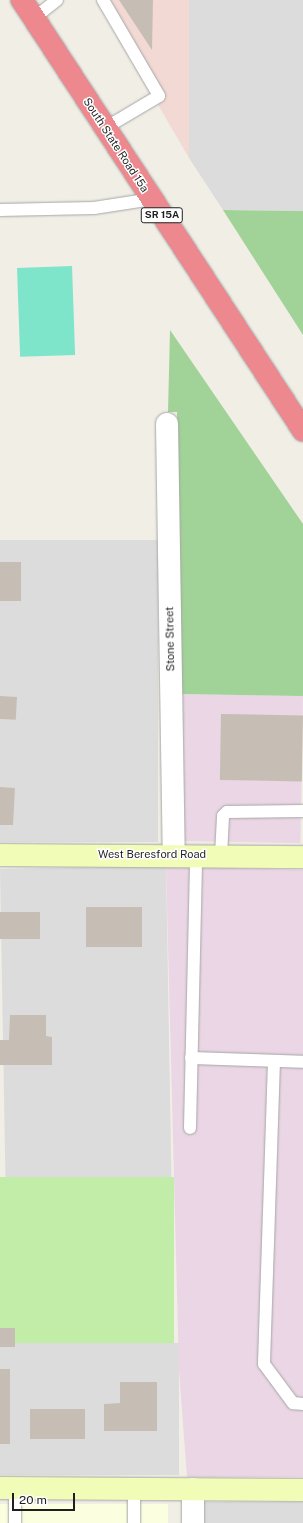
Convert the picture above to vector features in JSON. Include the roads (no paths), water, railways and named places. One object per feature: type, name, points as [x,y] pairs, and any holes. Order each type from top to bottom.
[{"type":"highway","name":"South State Road 15a","points":[[22,0],[303,430]]},
{"type":"street","name":"Stone Street","points":[[167,424],[174,854]]},
{"type":"street","name":"West Beresford Road","points":[[0,854],[196,854],[303,857]]},
{"type":"street","points":[[7,1488],[303,1490]]},
{"type":"street","points":[[193,1489],[193,1523]]},
{"type":"lane","points":[[34,18],[57,0]]},
{"type":"lane","points":[[103,0],[159,96],[105,128]]},
{"type":"lane","points":[[0,210],[94,208],[152,199]]},
{"type":"lane","points":[[220,855],[223,816],[226,812],[303,811]]},
{"type":"lane","points":[[190,1128],[196,854]]},
{"type":"lane","points":[[191,1058],[303,1062]]},
{"type":"lane","points":[[274,1061],[264,1364],[293,1403],[303,1404]]},
{"type":"lane","points":[[7,1488],[15,1523]]},
{"type":"lane","points":[[134,1489],[134,1523]]}]
